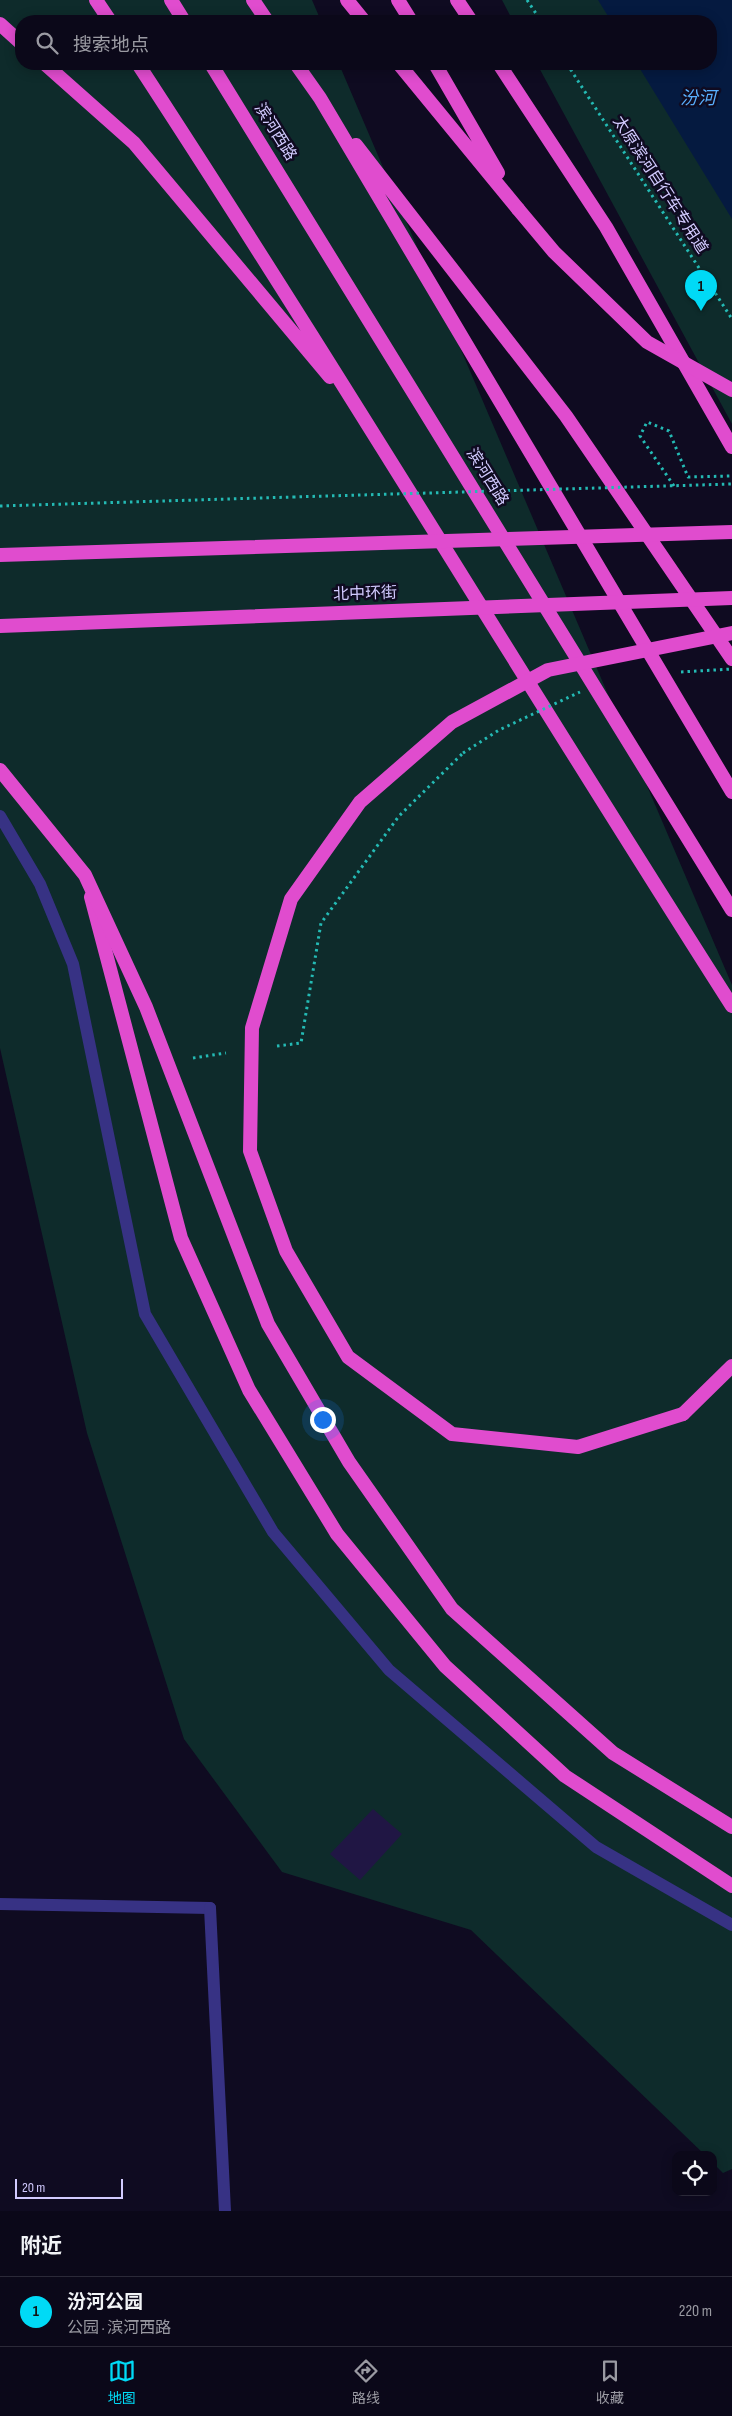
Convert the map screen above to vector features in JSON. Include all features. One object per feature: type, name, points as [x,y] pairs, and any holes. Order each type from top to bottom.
[{"type":"highway","points":[[96,0],[106,15]]},
{"type":"highway","points":[[170,0],[180,15]]},
{"type":"highway","points":[[253,0],[263,15]]},
{"type":"highway","points":[[346,0],[359,15]]},
{"type":"highway","points":[[398,0],[407,15]]},
{"type":"highway","points":[[457,0],[467,15]]},
{"type":"highway","points":[[0,24],[15,38]]},
{"type":"highway","points":[[51,70],[134,143],[361,414]]},
{"type":"highway","points":[[142,70],[270,266],[732,1006]]},
{"type":"highway","name":"滨河西路","points":[[215,70],[732,910]]},
{"type":"highway","points":[[300,70],[566,416],[732,659]]},
{"type":"highway","points":[[404,70],[554,252],[647,342],[732,390]]},
{"type":"highway","points":[[438,70],[518,209]]},
{"type":"highway","points":[[503,70],[606,227],[732,447]]},
{"type":"highway","points":[[320,98],[732,792]]},
{"type":"highway","points":[[0,555],[732,532]]},
{"type":"highway","name":"北中环街","points":[[0,626],[732,598]]},
{"type":"highway","points":[[732,633],[548,670],[452,722],[360,802],[291,899],[252,1028],[250,1151],[286,1251],[348,1357],[452,1434],[578,1447],[683,1414],[732,1366]]},
{"type":"highway","points":[[0,770],[85,875],[146,1007],[268,1324],[349,1462],[452,1609],[613,1753],[732,1827]]},
{"type":"highway","points":[[85,875],[181,1238],[249,1390],[337,1534],[445,1666],[565,1776],[732,1886]]},
{"type":"street","points":[[0,816],[40,884],[73,964],[145,1314],[273,1532],[389,1670],[588,1841],[732,1925]]},
{"type":"street","points":[[0,1904],[210,1908],[225,2211]]},
{"type":"path","points":[[527,0],[537,15]]},
{"type":"path","name":"太原滨河自行车专用道","points":[[571,70],[732,319]]},
{"type":"path","points":[[674,486],[640,436],[647,422],[669,431],[688,477],[732,476]]},
{"type":"path","points":[[0,506],[732,484]]},
{"type":"path","points":[[679,672],[732,669]]},
{"type":"path","points":[[272,1047],[301,1043],[321,923],[399,816],[463,753],[498,730],[587,689]]},
{"type":"path","points":[[167,1062],[234,1052]]},
{"type":"green space","points":[[0,0],[312,0],[318,15],[15,15],[15,70],[342,70],[732,985],[732,2169],[723,2173],[717,2167],[717,2151],[701,2151],[471,1930],[282,1872],[184,1739],[87,1433],[0,1048]]},
{"type":"green space","points":[[502,0],[732,0],[732,424],[540,70],[717,70],[717,15],[510,15]]},
{"type":"water","name":"汾河","points":[[598,0],[732,0],[732,219],[641,70],[717,70],[717,15],[607,15]]},
{"type":"building","points":[[373,1809],[402,1834],[360,1880],[330,1854]]},
{"type":"place","name":"汾河公园","points":[[701,311]]}]
